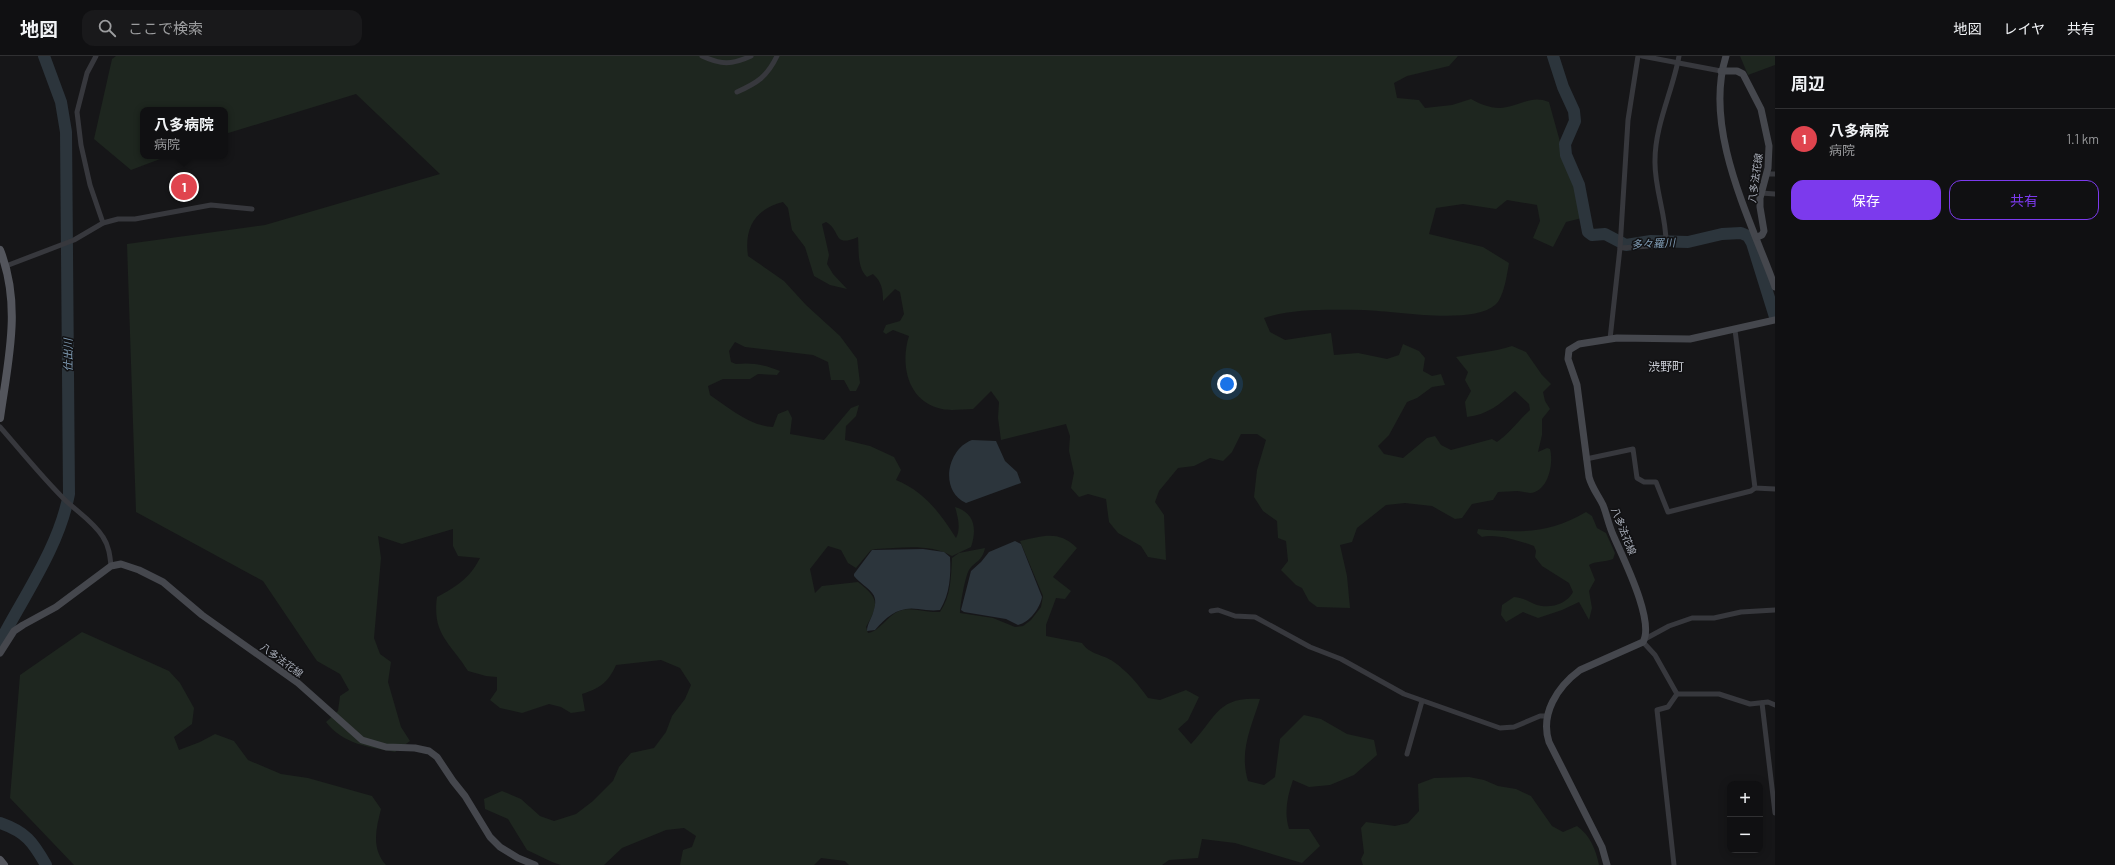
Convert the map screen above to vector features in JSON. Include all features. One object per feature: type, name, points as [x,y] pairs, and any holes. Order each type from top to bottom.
[{"type":"main road","name":"八多法花線","points":[[1726,56],[1721,71],[1719,108],[1725,143],[1737,184],[1775,287]]},
{"type":"main road","name":"八多法花線","points":[[1721,71],[1737,71],[1743,74],[1761,109],[1769,146],[1760,207],[1764,231],[1762,236],[1757,237]]},
{"type":"main road","points":[[0,250],[6,266],[12,295],[13,327],[0,418]]},
{"type":"main road","name":"八多法花線","points":[[1644,641],[1644,619],[1638,593],[1613,536],[1603,504],[1592,487],[1586,459],[1577,385],[1568,359],[1569,350],[1579,344],[1610,339],[1690,339],[1772,321]]},
{"type":"main road","name":"八多法花線","points":[[111,566],[122,564],[139,570],[163,582],[202,615],[298,683],[362,740],[386,747],[415,748],[429,751],[438,757],[453,781],[465,796],[479,822],[490,837],[500,847],[518,858],[535,865]]},
{"type":"main road","points":[[0,653],[14,632],[23,625],[56,608],[111,566]]},
{"type":"main road","points":[[1606,865],[1602,847],[1549,742],[1545,731],[1546,716],[1563,684],[1580,670],[1644,641]]},
{"type":"street","points":[[96,56],[87,72],[77,112],[90,185],[103,223]]},
{"type":"street","points":[[702,56],[724,63],[737,63],[751,56]]},
{"type":"street","points":[[737,92],[757,83],[772,68],[777,56]]},
{"type":"street","points":[[1610,339],[1621,238],[1628,120],[1638,56]]},
{"type":"street","points":[[1642,56],[1721,71]]},
{"type":"street","points":[[1620,247],[1666,245],[1655,160],[1657,142],[1679,56]]},
{"type":"street","points":[[1766,174],[1775,174]]},
{"type":"street","points":[[1761,193],[1775,194]]},
{"type":"street","points":[[6,266],[62,246],[103,223],[118,219],[135,219],[211,205],[252,209]]},
{"type":"street","points":[[1735,330],[1755,488]]},
{"type":"street","points":[[0,427],[64,499],[95,527],[103,537],[109,550],[111,566]]},
{"type":"street","points":[[1586,459],[1633,449],[1637,478],[1644,482],[1656,482],[1668,512],[1751,491],[1755,488],[1775,489]]},
{"type":"street","points":[[1211,611],[1218,610],[1235,616],[1255,617],[1310,647],[1341,659],[1404,694],[1500,728],[1514,727],[1540,716],[1546,716]]},
{"type":"street","points":[[1677,694],[1655,655],[1644,641],[1669,626],[1692,618],[1714,618],[1741,612],[1775,610]]},
{"type":"street","points":[[1677,694],[1719,694],[1750,704],[1771,703],[1775,706]]},
{"type":"street","points":[[1674,865],[1657,710],[1668,707],[1677,694]]},
{"type":"street","points":[[1407,754],[1422,701]]},
{"type":"street","points":[[1762,703],[1775,813]]},
{"type":"shaded area","points":[[116,56],[1458,56],[1449,66],[1407,76],[1394,83],[1397,98],[1419,100],[1425,108],[1452,105],[1471,99],[1484,105],[1497,108],[1513,106],[1538,99],[1549,102],[1562,149],[1577,191],[1582,218],[1566,222],[1553,247],[1533,238],[1540,221],[1537,205],[1507,200],[1496,209],[1463,204],[1436,208],[1429,234],[1483,247],[1509,263],[1505,286],[1501,297],[1495,305],[1484,311],[1452,316],[1364,310],[1313,310],[1264,318],[1270,332],[1285,340],[1331,333],[1334,355],[1358,353],[1387,359],[1399,355],[1403,344],[1419,351],[1425,358],[1423,371],[1432,376],[1441,374],[1445,385],[1432,387],[1417,398],[1407,402],[1389,435],[1378,446],[1384,454],[1403,458],[1427,438],[1435,436],[1441,445],[1451,450],[1492,439],[1497,442],[1501,439],[1530,410],[1529,404],[1515,391],[1487,411],[1467,417],[1465,402],[1471,391],[1465,380],[1468,372],[1456,357],[1512,346],[1526,352],[1542,375],[1551,384],[1543,392],[1545,401],[1550,409],[1542,419],[1542,435],[1538,452],[1547,448],[1550,449],[1551,462],[1548,476],[1541,488],[1536,491],[1530,493],[1517,491],[1498,492],[1493,500],[1472,504],[1462,518],[1455,519],[1432,506],[1405,503],[1386,505],[1357,528],[1352,542],[1340,545],[1347,576],[1350,608],[1317,607],[1309,601],[1302,588],[1296,585],[1281,570],[1288,561],[1286,541],[1278,538],[1277,521],[1263,511],[1254,497],[1257,470],[1266,440],[1257,434],[1241,434],[1232,452],[1223,461],[1210,458],[1194,466],[1178,468],[1159,491],[1155,502],[1164,515],[1166,560],[1148,557],[1141,546],[1118,533],[1109,522],[1106,499],[1088,494],[1079,497],[1071,488],[1074,473],[1069,451],[1070,436],[1066,424],[1001,440],[998,418],[999,402],[991,391],[973,409],[942,409],[930,405],[921,399],[914,390],[906,370],[905,358],[909,336],[893,330],[886,334],[883,332],[886,325],[900,321],[904,314],[900,292],[895,289],[883,301],[880,283],[873,274],[867,277],[860,264],[858,237],[844,241],[838,237],[831,226],[826,222],[822,224],[829,255],[827,264],[833,274],[847,289],[830,285],[814,276],[805,247],[792,230],[788,208],[783,202],[773,205],[765,209],[759,215],[750,228],[747,246],[748,256],[784,281],[806,305],[840,336],[857,359],[860,383],[856,391],[850,391],[844,380],[831,380],[828,362],[813,355],[745,347],[735,342],[729,351],[731,362],[736,364],[758,364],[780,371],[777,375],[758,374],[750,379],[723,379],[708,386],[710,395],[740,416],[764,426],[773,427],[778,414],[788,410],[792,418],[790,434],[824,440],[851,408],[859,405],[856,416],[846,426],[845,440],[870,446],[894,457],[901,470],[896,480],[924,497],[938,512],[956,538],[959,527],[955,507],[967,513],[973,522],[974,528],[971,547],[952,556],[934,549],[915,547],[876,549],[871,550],[856,568],[848,563],[841,550],[828,546],[810,569],[815,593],[822,586],[858,582],[870,592],[875,602],[873,612],[866,627],[868,633],[872,632],[899,611],[913,609],[940,612],[944,606],[948,593],[951,579],[952,558],[959,553],[985,548],[982,556],[971,567],[967,574],[960,613],[993,618],[1015,627],[1023,626],[1031,620],[1041,607],[1043,596],[1020,541],[1044,536],[1057,537],[1070,542],[1077,548],[1053,577],[1071,591],[1065,599],[1056,598],[1046,625],[1046,636],[1082,643],[1089,650],[1110,659],[1137,683],[1148,698],[1160,700],[1186,690],[1199,697],[1188,720],[1178,729],[1191,744],[1212,718],[1226,705],[1235,701],[1246,699],[1260,699],[1245,750],[1248,781],[1264,785],[1275,777],[1280,739],[1304,715],[1321,719],[1347,734],[1374,740],[1377,755],[1354,775],[1330,785],[1309,787],[1293,780],[1287,805],[1287,823],[1289,829],[1309,829],[1320,846],[1302,863],[1235,843],[1202,839],[1198,858],[1169,860],[1162,865],[849,865],[845,861],[821,858],[814,865],[680,865],[683,850],[692,847],[696,836],[684,828],[666,830],[622,848],[604,865],[561,865],[527,850],[508,819],[485,809],[484,799],[502,791],[521,799],[540,816],[554,821],[576,814],[593,801],[613,781],[619,767],[631,753],[654,748],[666,732],[672,716],[685,699],[691,685],[680,668],[661,660],[616,665],[610,676],[603,684],[582,694],[585,711],[571,713],[561,707],[549,704],[522,713],[500,708],[490,700],[497,690],[497,677],[486,676],[468,671],[444,637],[437,621],[437,597],[462,581],[472,571],[480,558],[458,556],[453,546],[453,529],[402,544],[378,536],[381,558],[374,638],[380,654],[391,662],[388,682],[401,727],[410,741],[395,752],[366,746],[348,740],[326,722],[338,711],[340,696],[349,690],[340,674],[317,661],[263,581],[136,512],[127,244],[265,225],[440,174],[356,94],[228,133],[228,107],[140,107],[140,159],[160,159],[131,170],[94,139],[112,59]]},
{"type":"shaded area","points":[[1740,56],[1775,56],[1775,65],[1748,75]]},
{"type":"shaded area","points":[[972,440],[996,441],[1005,461],[1017,472],[1021,483],[966,503],[957,497],[949,480],[952,461],[963,445]]},
{"type":"shaded area","points":[[1586,512],[1592,516],[1597,528],[1606,533],[1615,553],[1613,559],[1589,565],[1595,580],[1589,591],[1592,608],[1589,620],[1579,602],[1562,610],[1538,618],[1523,612],[1506,622],[1501,615],[1502,605],[1514,597],[1524,599],[1537,605],[1553,606],[1567,600],[1573,592],[1569,583],[1542,566],[1535,557],[1536,551],[1534,546],[1501,537],[1482,537],[1477,533],[1478,529],[1507,531],[1534,530],[1559,524]]},
{"type":"shaded area","points":[[1015,541],[1021,544],[1042,597],[1034,614],[1027,621],[1018,625],[1006,619],[964,612],[961,610],[971,571],[989,552]]},
{"type":"shaded area","points":[[923,549],[944,552],[950,557],[948,591],[940,610],[905,609],[889,616],[875,630],[867,631],[875,606],[875,600],[871,592],[854,576],[854,574],[872,550]]},
{"type":"shaded area","points":[[82,632],[169,671],[180,683],[194,708],[192,724],[174,737],[179,750],[200,742],[215,734],[234,741],[248,760],[281,774],[308,778],[372,796],[381,809],[376,838],[378,852],[386,865],[74,865],[10,798],[20,675]]},
{"type":"shaded area","points":[[1469,777],[1484,780],[1498,786],[1516,789],[1531,796],[1552,826],[1563,832],[1577,826],[1586,834],[1592,843],[1599,865],[1363,865],[1361,859],[1364,853],[1361,828],[1366,822],[1395,826],[1408,823],[1419,811],[1418,784],[1434,778]]},
{"type":"waterway","name":"仕出川","points":[[0,642],[40,570],[58,533],[69,494],[66,132],[61,102],[44,56]]},
{"type":"waterway","name":"多々羅川","points":[[1553,56],[1563,87],[1574,111],[1575,121],[1565,144],[1566,155],[1579,185],[1588,232],[1592,235],[1605,234],[1626,245],[1651,241],[1688,242],[1722,234],[1741,233],[1748,236],[1752,243],[1775,317]]},
{"type":"waterway","points":[[0,823],[23,834],[33,844],[46,865]]},
{"type":"place","name":"八多病院","points":[[184,187]]},
{"type":"district","name":"渋野町","points":[[1666,366]]}]
